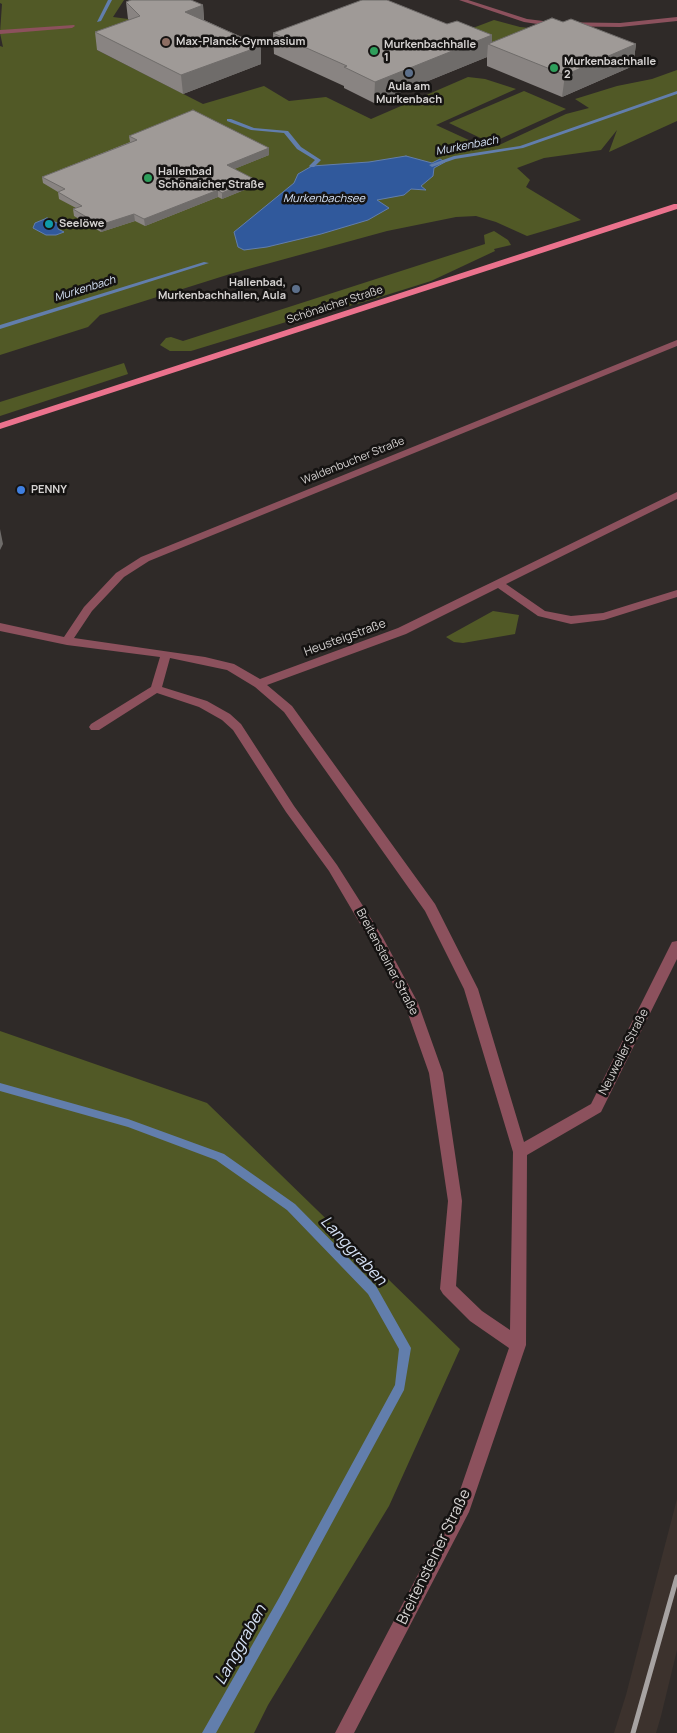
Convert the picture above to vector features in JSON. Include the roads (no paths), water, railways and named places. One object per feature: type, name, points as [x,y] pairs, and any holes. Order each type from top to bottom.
[{"type":"main road","name":"Schönaicher Straße","points":[[0,426],[677,206]]},
{"type":"street","points":[[462,0],[526,21],[551,24],[620,24],[677,18]]},
{"type":"street","points":[[0,32],[72,26]]},
{"type":"street","name":"Waldenbucher Straße","points":[[67,641],[88,610],[120,575],[145,559],[677,343]]},
{"type":"street","name":"Heusteigstraße","points":[[259,684],[402,631],[677,495]]},
{"type":"street","points":[[498,583],[542,614],[571,620],[604,616],[677,593]]},
{"type":"street","points":[[0,627],[67,641],[166,654],[230,667],[259,684]]},
{"type":"street","points":[[95,727],[156,690],[166,654]]},
{"type":"street","name":"Breitensteiner Straße","points":[[259,684],[288,709],[430,908],[471,989],[520,1152],[518,1345],[463,1506],[344,1733]]},
{"type":"street","name":"Breitensteiner Straße","points":[[156,690],[203,704],[226,717],[238,727],[290,809],[333,868],[377,940],[413,1007],[436,1073],[455,1201],[448,1289],[476,1316],[518,1345]]},
{"type":"street","name":"Neuweiler Straße","points":[[520,1152],[596,1108],[677,946]]},
{"type":"water","name":"Murkenbachsee","points":[[406,156],[432,163],[440,159],[445,162],[434,168],[433,176],[421,186],[426,190],[411,189],[404,195],[377,200],[389,208],[368,220],[267,247],[244,250],[238,247],[234,232],[294,183],[298,174],[312,166],[369,162]]},
{"type":"water","points":[[47,218],[59,224],[58,229],[64,232],[56,235],[46,235],[33,228],[35,223]]},
{"type":"waterway","points":[[99,21],[110,0]]},
{"type":"waterway","name":"Murkenbach","points":[[432,165],[454,158],[521,147],[677,92]]},
{"type":"waterway","points":[[229,120],[253,129],[286,132],[299,148],[318,160],[312,166]]},
{"type":"waterway","name":"Murkenbach","points":[[0,327],[206,263]]},
{"type":"waterway","name":"Langgraben","points":[[0,1087],[128,1123],[220,1157],[291,1207],[372,1290],[405,1348],[400,1386],[283,1602],[209,1733]]},
{"type":"railway","points":[[633,1733],[677,1577]]},
{"type":"place","name":"Max-Planck-Gymnasium","points":[[166,42]]},
{"type":"place","name":"Murkenbachhalle 1","points":[[374,51]]},
{"type":"place","name":"Murkenbachhalle 2","points":[[554,68]]},
{"type":"place","name":"Aula am Murkenbach","points":[[409,73]]},
{"type":"place","name":"Hallenbad Schönaicher Straße","points":[[148,178]]},
{"type":"place","name":"Seelöwe","points":[[49,224]]},
{"type":"place","name":"Hallenbad, Murkenbachhallen, Aula","points":[[296,289]]},
{"type":"place","name":"PENNY","points":[[21,490]]}]
